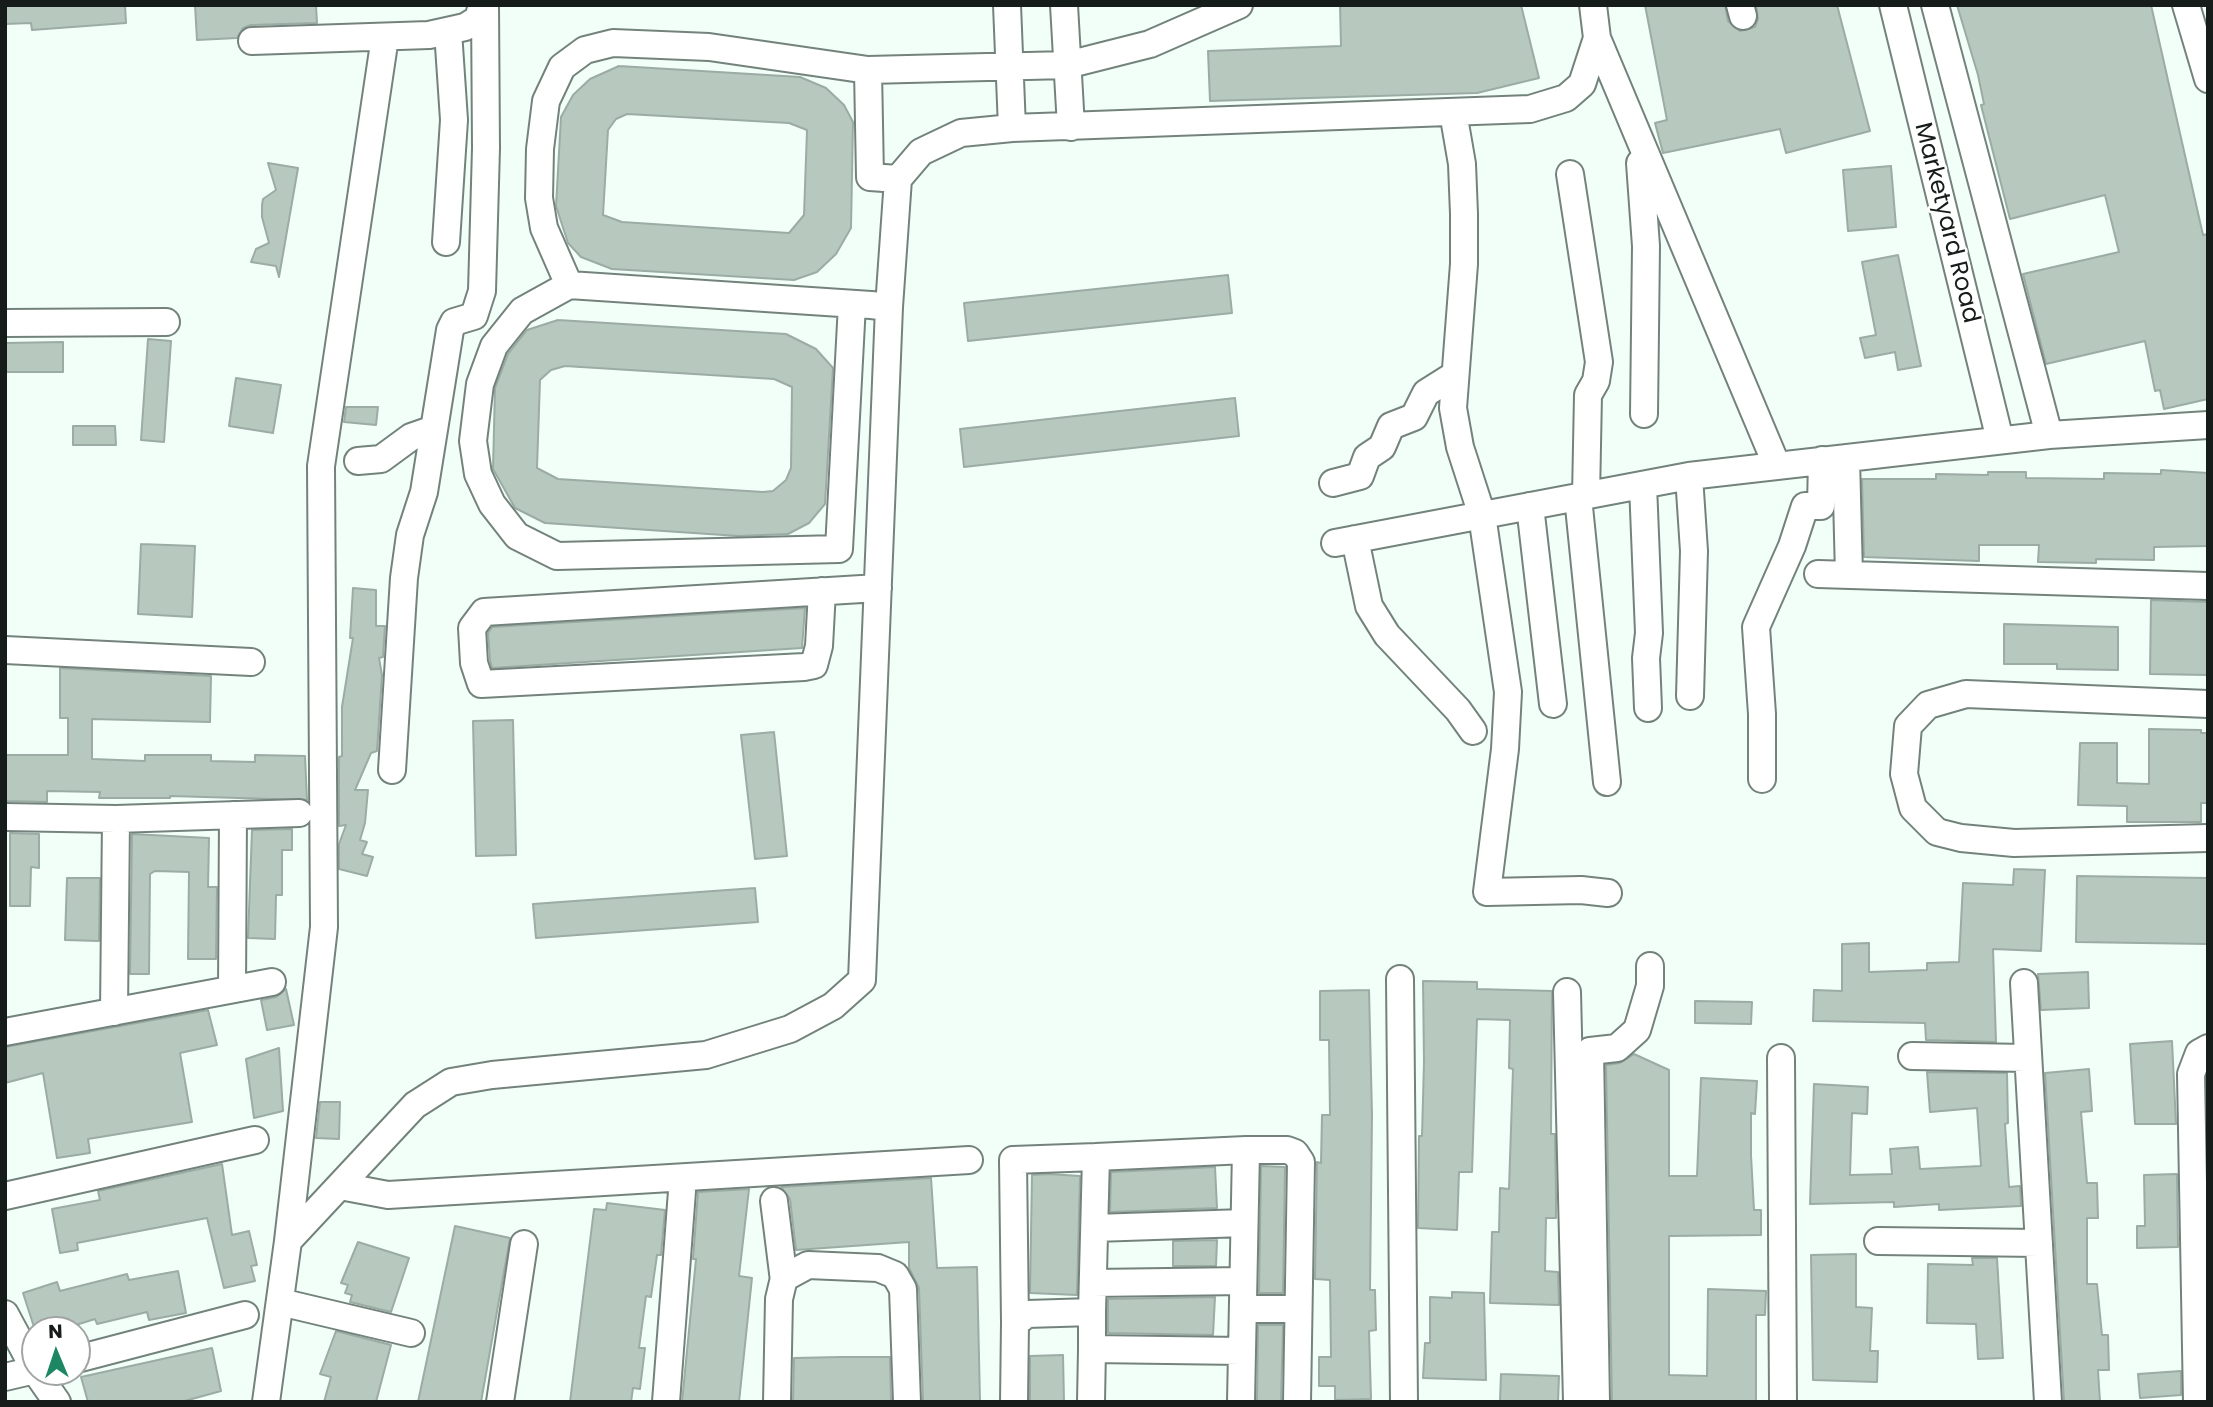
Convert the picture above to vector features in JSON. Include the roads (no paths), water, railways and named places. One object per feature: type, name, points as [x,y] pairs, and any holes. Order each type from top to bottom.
[{"type":"street","points":[[252,41],[429,35],[465,27],[478,19],[484,5]]},
{"type":"street","points":[[392,770],[404,578],[410,535],[424,492],[450,330],[454,322],[474,316],[482,291],[486,148],[484,5]]},
{"type":"street","points":[[1007,5],[1012,128]]},
{"type":"street","points":[[1064,5],[1071,127]]},
{"type":"street","points":[[569,285],[544,228],[539,198],[540,149],[546,101],[562,67],[585,50],[613,43],[709,47],[868,70],[1067,65],[1150,44],[1239,5]]},
{"type":"street","points":[[1593,5],[1597,38],[1777,466]]},
{"type":"street","name":"Marketyard Road","points":[[1893,5],[2000,440]]},
{"type":"street","name":"Marketyard Road","points":[[1935,5],[2049,435]]},
{"type":"street","points":[[2192,7],[2208,79]]},
{"type":"street","points":[[446,242],[454,120],[448,31]]},
{"type":"street","points":[[266,1402],[288,1241],[324,927],[321,466],[385,37]]},
{"type":"street","points":[[288,1241],[415,1105],[451,1082],[492,1075],[705,1055],[790,1029],[833,1006],[862,980],[889,307],[898,178],[921,152],[961,133],[1012,128],[1530,108],[1566,98],[1582,84],[1597,38]]},
{"type":"street","points":[[868,70],[870,177],[898,178]]},
{"type":"street","points":[[1453,112],[1462,164],[1464,214],[1464,264],[1453,376],[1453,408],[1460,447],[1482,515],[1508,692],[1487,892],[1581,890],[1608,893]]},
{"type":"street","points":[[1644,414],[1646,246],[1640,164],[1645,156]]},
{"type":"street","points":[[1570,174],[1599,362],[1588,396],[1582,496],[1607,782]]},
{"type":"street","points":[[852,304],[839,549],[557,556],[517,536],[492,504],[478,474],[473,440],[480,384],[494,346],[522,311],[569,285],[852,304],[889,307]]},
{"type":"street","points":[[5,323],[166,321]]},
{"type":"street","points":[[1333,483],[1360,476],[1367,457],[1382,447],[1391,426],[1414,417],[1426,393],[1453,376]]},
{"type":"street","points":[[1473,731],[1458,710],[1387,635],[1368,606],[1345,541],[1689,476],[2049,435],[2208,425]]},
{"type":"street","points":[[358,461],[381,459],[411,437],[434,429]]},
{"type":"street","points":[[1834,459],[1849,575]]},
{"type":"street","points":[[1762,779],[1762,714],[1756,627],[1792,546],[1805,506],[1821,506],[1834,459]]},
{"type":"street","points":[[1689,476],[1694,551],[1690,696]]},
{"type":"street","points":[[1643,485],[1649,633],[1646,658],[1648,708]]},
{"type":"street","points":[[1530,506],[1553,704]]},
{"type":"street","points":[[1818,574],[2208,586]]},
{"type":"street","points":[[822,591],[820,646],[814,665],[481,684],[474,663],[472,628],[484,612],[822,591],[878,588]]},
{"type":"street","points":[[5,650],[251,662]]},
{"type":"street","points":[[2208,704],[1966,694],[1928,705],[1908,726],[1904,774],[1913,808],[1937,832],[1961,838],[2014,843],[2208,838]]},
{"type":"street","points":[[5,817],[116,819],[299,813]]},
{"type":"street","points":[[232,989],[233,815]]},
{"type":"street","points":[[114,1012],[116,819]]},
{"type":"street","points":[[1597,1402],[1590,1051],[1617,1048],[1637,1030],[1650,986],[1650,966]]},
{"type":"street","points":[[1400,979],[1404,1402]]},
{"type":"street","points":[[5,1032],[272,982]]},
{"type":"street","points":[[2024,984],[2048,1402]]},
{"type":"street","points":[[1567,992],[1577,1402]]},
{"type":"street","points":[[2197,1402],[2191,1074],[2199,1053],[2208,1048]]},
{"type":"street","points":[[1912,1056],[2027,1058]]},
{"type":"street","points":[[1781,1058],[1783,1402]]},
{"type":"street","points":[[5,1196],[255,1140]]},
{"type":"street","points":[[1241,1402],[1245,1150]]},
{"type":"street","points":[[1014,1402],[1013,1160],[1287,1150],[1296,1153],[1301,1162],[1297,1402]]},
{"type":"street","points":[[1091,1402],[1096,1157]]},
{"type":"street","points":[[340,1186],[388,1195],[969,1160]]},
{"type":"street","points":[[666,1402],[683,1178]]},
{"type":"street","points":[[774,1202],[783,1281],[779,1299],[777,1402]]},
{"type":"street","points":[[1095,1228],[1244,1223]]},
{"type":"street","points":[[1878,1241],[2039,1243]]},
{"type":"street","points":[[500,1402],[524,1244]]},
{"type":"street","points":[[783,1281],[808,1265],[878,1268],[895,1275],[904,1289],[907,1402]]},
{"type":"street","points":[[1093,1283],[1243,1281]]},
{"type":"street","points":[[280,1302],[411,1333]]},
{"type":"street","points":[[1243,1309],[1298,1309]]},
{"type":"street","points":[[1015,1323],[1027,1314],[1092,1312]]},
{"type":"street","points":[[5,1314],[21,1344]]},
{"type":"street","points":[[91,1355],[245,1315]]},
{"type":"street","points":[[1092,1349],[1242,1350]]},
{"type":"street","points":[[46,1386],[57,1402]]}]
